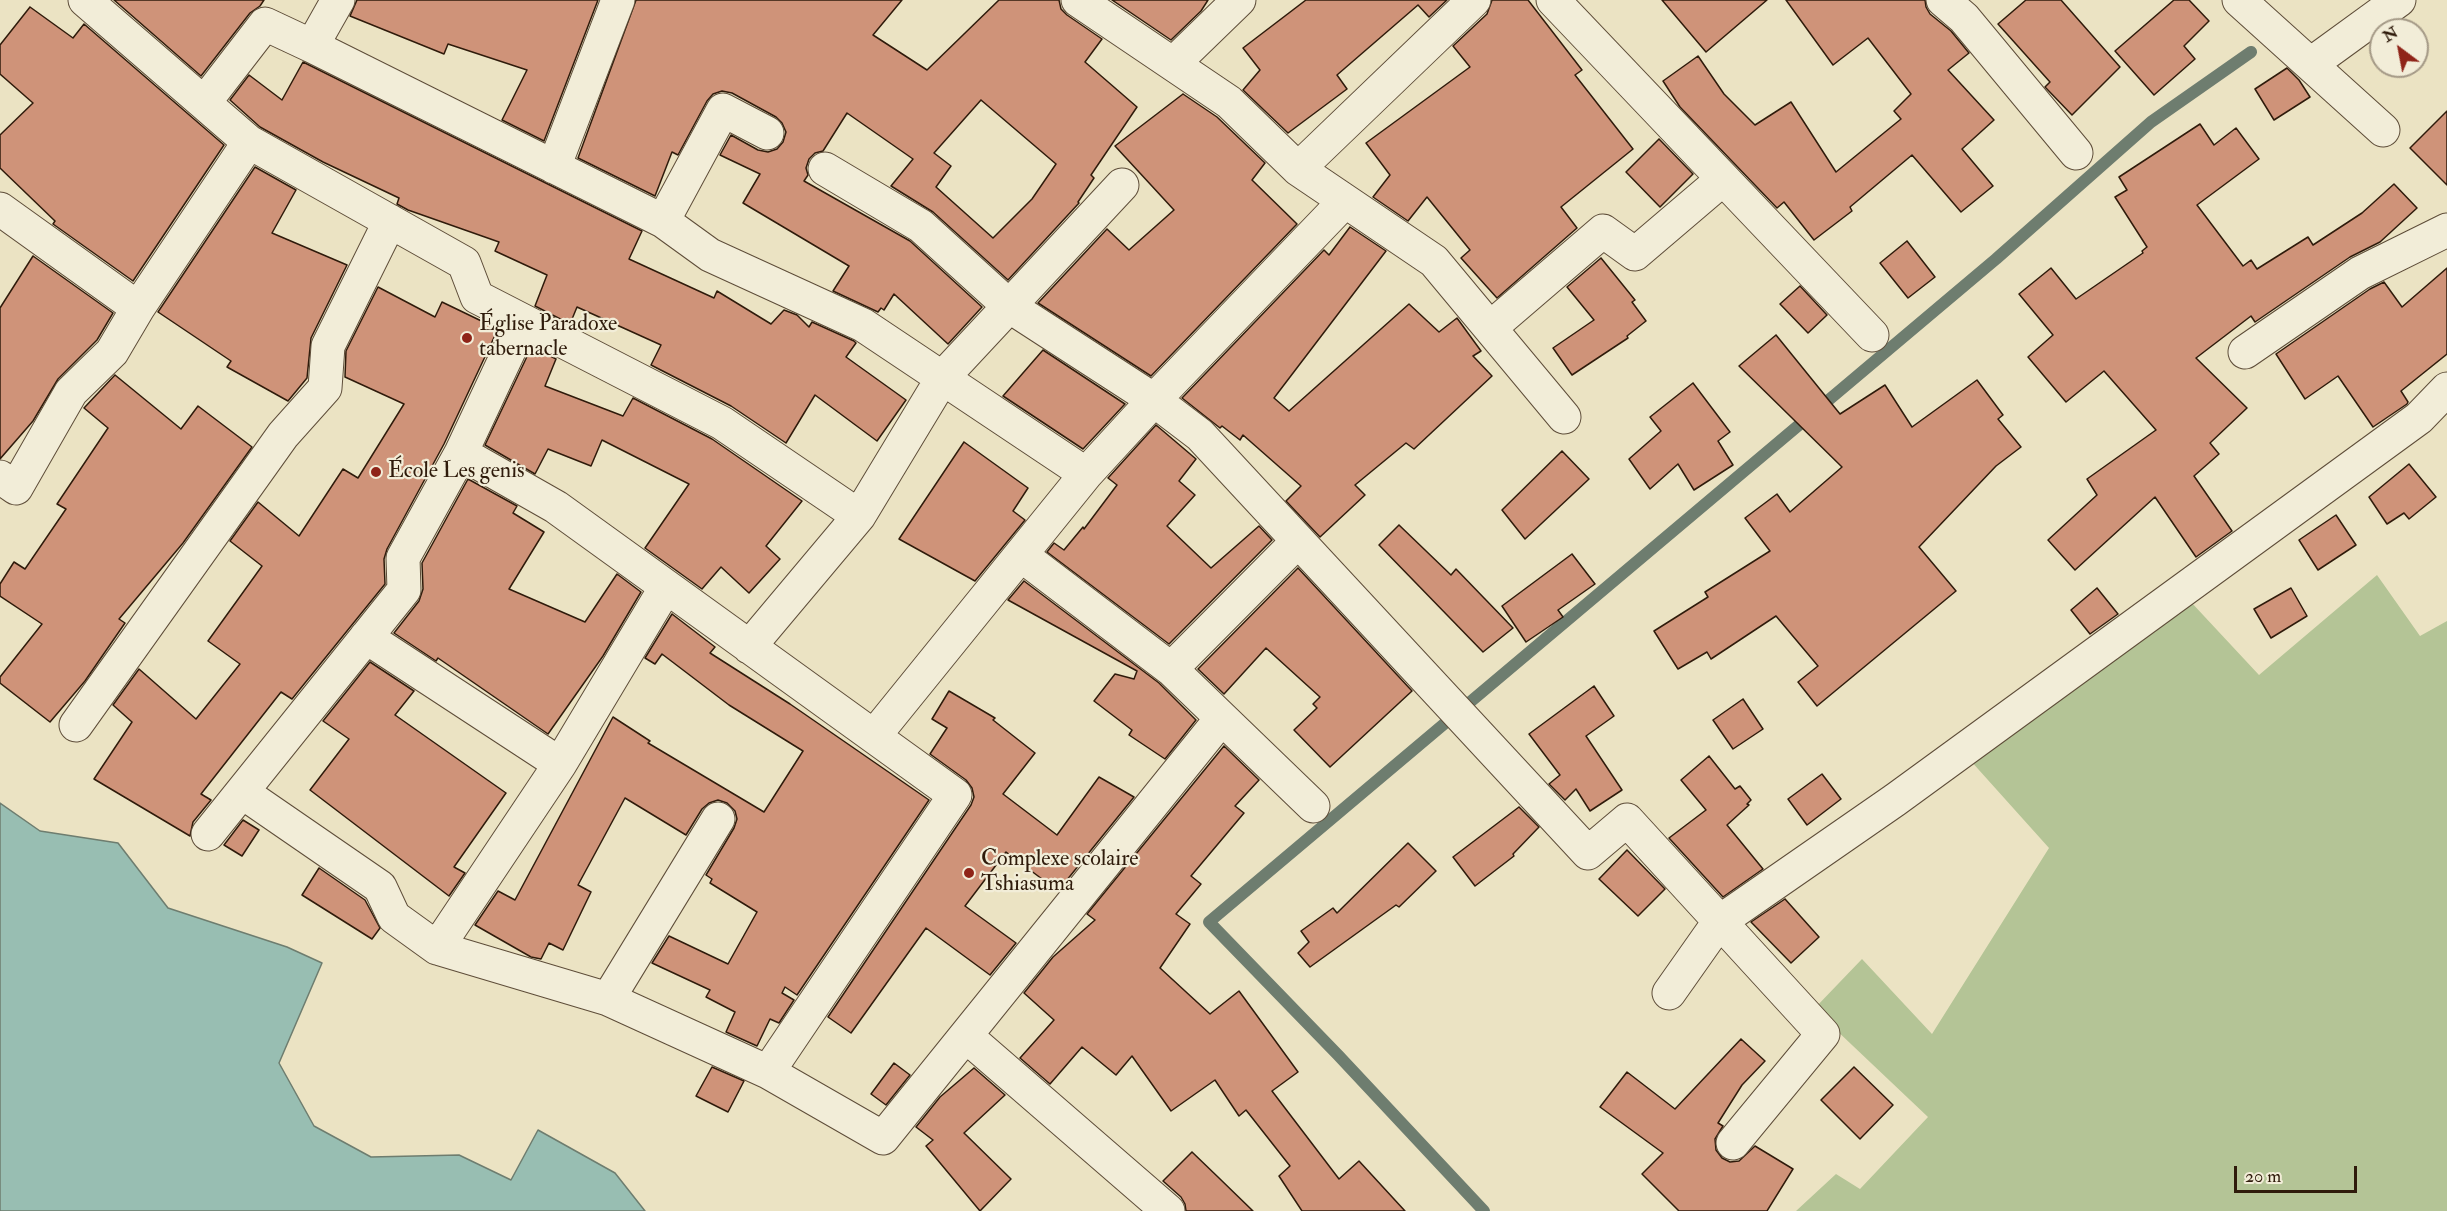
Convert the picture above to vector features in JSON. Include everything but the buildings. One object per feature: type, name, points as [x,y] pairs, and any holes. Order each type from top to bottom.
[{"type":"street","points":[[86,0],[249,142],[464,263],[477,297],[722,423],[860,516]]},
{"type":"street","points":[[312,46],[338,0]]},
{"type":"street","points":[[554,166],[618,0]]},
{"type":"street","points":[[1078,0],[1229,102],[1298,169],[1434,261],[1564,417]]},
{"type":"street","points":[[1173,64],[1239,0]]},
{"type":"street","points":[[1298,169],[1474,0]]},
{"type":"street","points":[[1553,0],[1872,335]]},
{"type":"street","points":[[1943,0],[1964,18],[2076,153]]},
{"type":"street","points":[[2239,0],[2383,130]]},
{"type":"street","points":[[2311,64],[2399,0]]},
{"type":"street","points":[[204,103],[265,24],[663,221],[710,255],[863,325],[1086,474]]},
{"type":"street","points":[[663,221],[723,110],[767,133]]},
{"type":"street","points":[[0,477],[16,488],[71,392],[112,352],[138,308],[249,142]]},
{"type":"street","points":[[825,169],[921,226],[1009,306],[1154,399],[1200,435],[1588,853],[1627,820],[1823,1034],[1733,1143]]},
{"type":"street","points":[[1490,328],[1603,231],[1635,254],[1723,179]]},
{"type":"street","points":[[749,647],[860,516],[943,378],[1122,186]]},
{"type":"street","points":[[874,736],[1086,474],[1154,399],[1345,201]]},
{"type":"street","points":[[0,209],[138,308]]},
{"type":"street","points":[[76,725],[283,435],[325,388],[328,346],[390,221]]},
{"type":"street","points":[[2245,352],[2360,273],[2447,230]]},
{"type":"street","points":[[208,834],[404,590],[403,558],[461,453],[523,321]]},
{"type":"street","points":[[1669,993],[1719,921],[1895,800],[2419,418],[2447,389]]},
{"type":"street","points":[[461,453],[556,507],[955,795],[768,1072]]},
{"type":"street","points":[[1171,669],[1298,541]]},
{"type":"street","points":[[1021,555],[1171,669],[1313,806]]},
{"type":"street","points":[[437,948],[560,764],[666,587]]},
{"type":"street","points":[[366,637],[560,764]]},
{"type":"street","points":[[242,792],[380,887],[394,917],[437,948],[608,999],[768,1072],[884,1138],[1221,719]]},
{"type":"street","points":[[608,999],[718,819]]},
{"type":"street","points":[[966,1036],[1168,1211]]},
{"type":"green space","points":[[2377,575],[2420,636],[2447,621],[2447,1211],[1796,1211],[1836,1174],[1860,1189],[1928,1117],[1814,1009],[1862,959],[1932,1034],[2049,848],[1970,760],[2190,601],[2259,675]]},
{"type":"water","points":[[0,803],[40,831],[118,843],[168,908],[287,947],[322,963],[279,1063],[314,1126],[371,1157],[459,1155],[511,1180],[538,1130],[615,1173],[645,1211],[0,1211]]},
{"type":"waterway","points":[[1484,1211],[1209,922],[1996,259],[2151,122],[2251,52]]},
{"type":"place","name":"Église Paradoxe tabernacle","points":[[467,338]]},
{"type":"place","name":"École Les genis","points":[[376,472]]},
{"type":"place","name":"Complexe scolaire Tshiasuma","points":[[969,873]]}]
